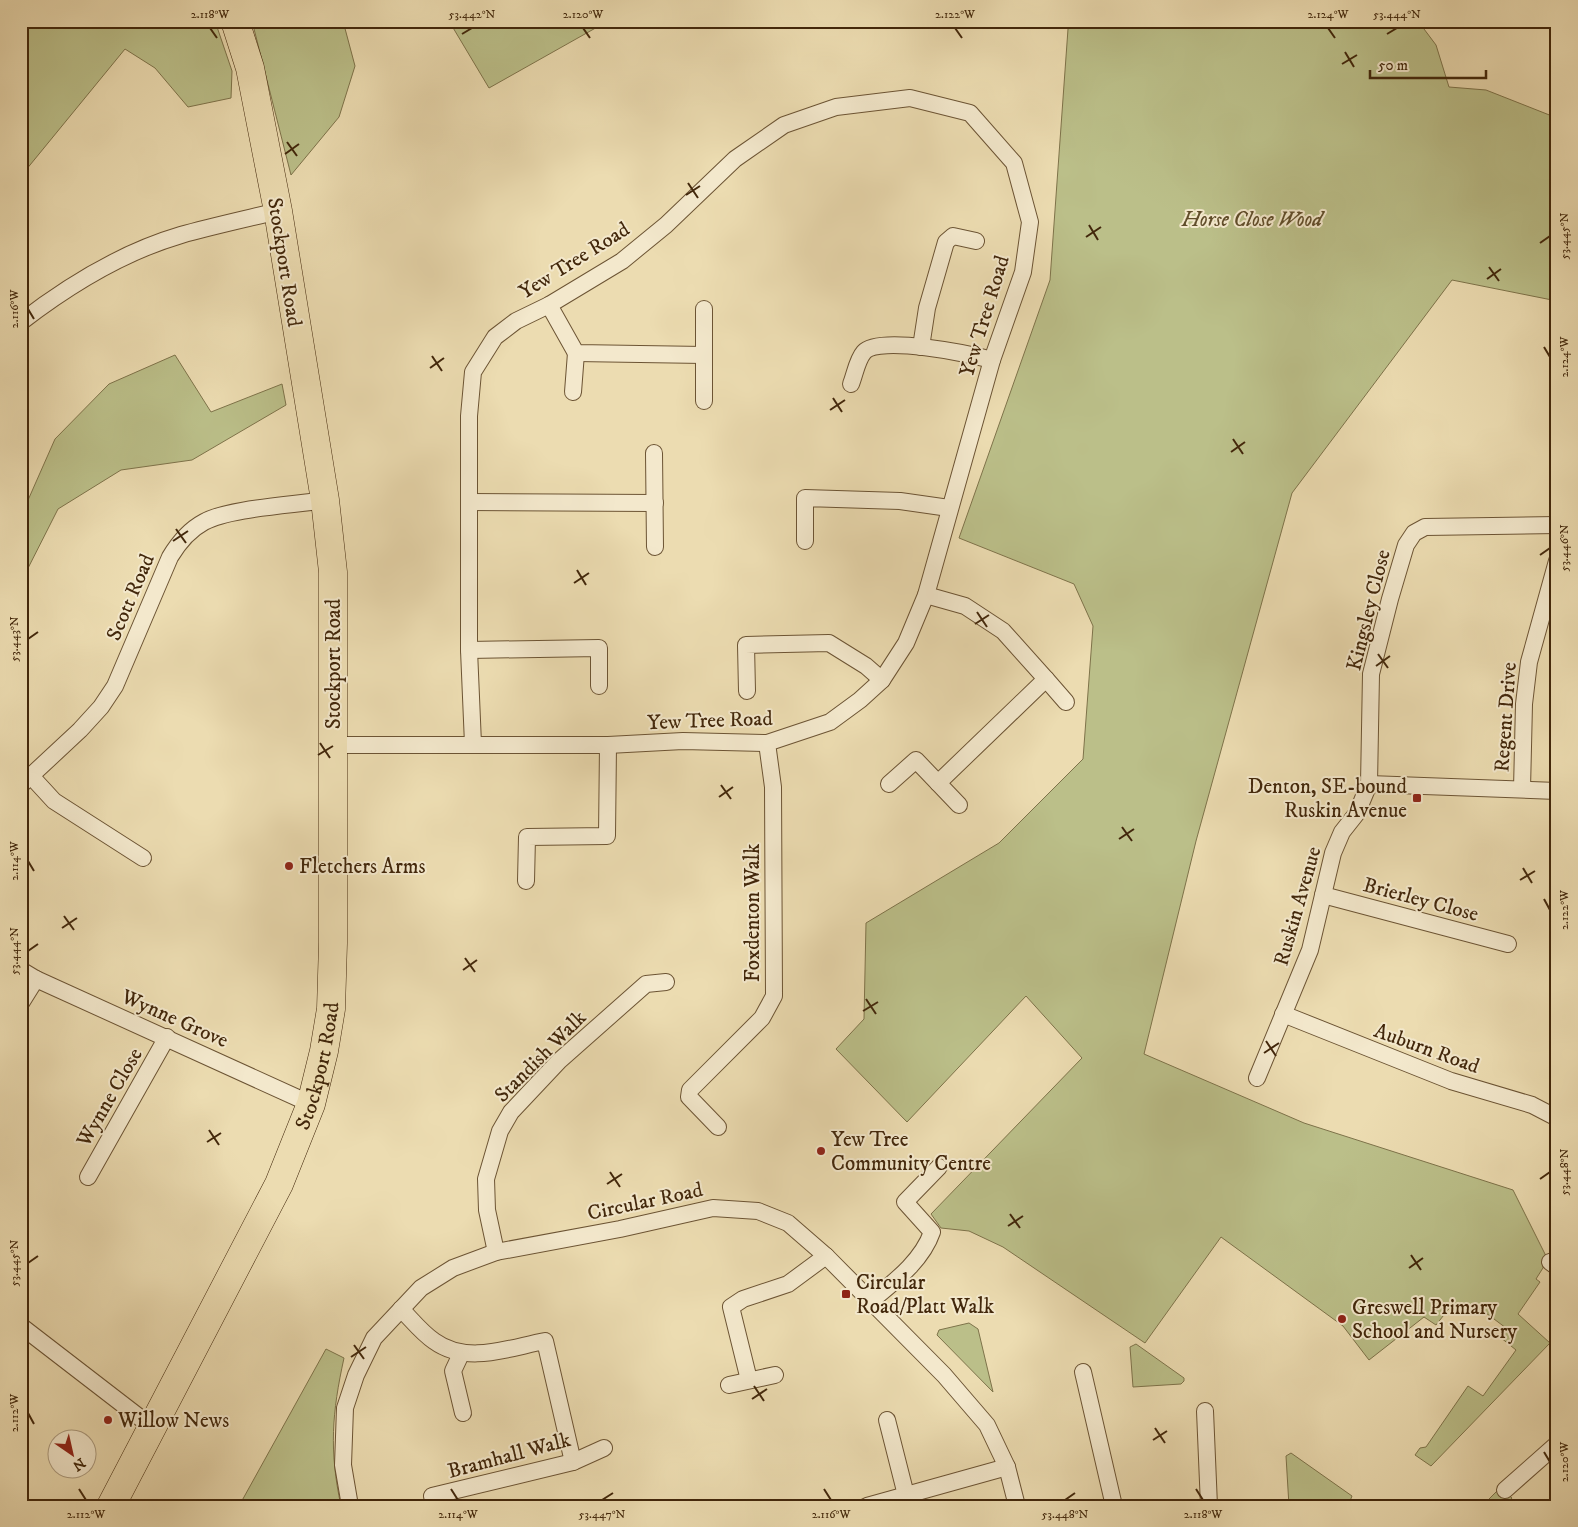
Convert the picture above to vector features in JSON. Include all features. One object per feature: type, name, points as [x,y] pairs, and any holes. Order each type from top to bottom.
[{"type":"highway","name":"Stockport Road","points":[[111,1506],[279,1184],[311,1104],[324,1051],[331,1009],[333,943],[333,572],[325,500],[278,211],[250,68],[235,21]]},
{"type":"street","name":"Yew Tree Road","points":[[333,745],[608,745],[683,741],[767,743],[830,722],[860,700],[882,680],[906,643],[926,595],[992,360],[1023,272],[1030,222],[1014,163],[970,113],[910,98],[836,107],[784,125],[736,159],[666,225],[622,261],[516,321],[494,337],[473,372],[469,416],[469,650],[474,744]]},
{"type":"street","points":[[21,322],[79,281],[136,252],[180,236],[278,211]]},
{"type":"street","points":[[921,348],[927,308],[946,242],[953,236],[976,240]]},
{"type":"street","points":[[549,304],[576,354],[573,392]]},
{"type":"street","points":[[704,309],[704,401]]},
{"type":"street","points":[[851,384],[864,351],[875,345],[921,348],[992,360]]},
{"type":"street","points":[[576,354],[704,355]]},
{"type":"street","points":[[654,453],[655,547]]},
{"type":"street","points":[[805,541],[805,498],[900,501],[949,508]]},
{"type":"street","name":"Scott Road","points":[[26,781],[80,730],[101,707],[125,664],[170,557],[189,532],[205,521],[227,514],[325,500]]},
{"type":"street","points":[[469,502],[655,503]]},
{"type":"street","name":"Kingsley Close","points":[[1369,784],[1371,674],[1406,545],[1414,533],[1426,527],[1557,525]]},
{"type":"street","name":"Regent Drive","points":[[1522,789],[1524,704],[1529,662],[1557,561]]},
{"type":"street","points":[[926,595],[965,606],[1004,631],[1066,702]]},
{"type":"street","points":[[747,691],[746,645],[829,643],[866,666],[882,680]]},
{"type":"street","points":[[469,650],[599,648],[599,686]]},
{"type":"street","points":[[938,783],[1046,679]]},
{"type":"street","name":"Foxdenton Walk","points":[[718,1127],[692,1102],[689,1097],[690,1090],[762,1018],[774,996],[774,787],[767,743]]},
{"type":"street","points":[[526,881],[527,837],[607,836],[608,745]]},
{"type":"street","points":[[889,784],[916,760],[959,805]]},
{"type":"street","points":[[26,781],[143,858]]},
{"type":"street","points":[[1369,784],[1557,791]]},
{"type":"street","name":"Ruskin Avenue","points":[[1257,1078],[1310,950],[1336,846],[1342,832],[1357,813],[1369,784]]},
{"type":"street","name":"Brierley Close","points":[[1323,895],[1508,944]]},
{"type":"street","name":"Wynne Grove","points":[[21,970],[36,980],[167,1037],[311,1104]]},
{"type":"street","points":[[21,1003],[36,980]]},
{"type":"street","name":"Standish Walk","points":[[496,1252],[487,1210],[486,1180],[500,1131],[511,1112],[559,1061],[646,984],[666,982]]},
{"type":"street","name":"Auburn Road","points":[[1282,1014],[1427,1072],[1532,1105],[1557,1118]]},
{"type":"street","name":"Wynne Close","points":[[88,1177],[167,1037]]},
{"type":"street","points":[[871,1301],[916,1260],[928,1244],[932,1232],[905,1202],[939,1167]]},
{"type":"street","name":"Circular Road","points":[[350,1506],[343,1465],[345,1408],[356,1375],[374,1338],[421,1288],[453,1268],[496,1252],[620,1229],[713,1208],[758,1211],[788,1223],[826,1256],[944,1375],[987,1425],[1007,1467],[1017,1506]]},
{"type":"street","points":[[749,1380],[731,1307],[743,1299],[788,1284],[826,1256]]},
{"type":"street","points":[[401,1309],[434,1342],[461,1354],[476,1355],[545,1341],[573,1462]]},
{"type":"street","points":[[21,1326],[152,1427]]},
{"type":"street","points":[[461,1354],[453,1371],[463,1413]]},
{"type":"street","points":[[1083,1372],[1114,1506]]},
{"type":"street","points":[[729,1385],[775,1375]]},
{"type":"street","points":[[1205,1411],[1209,1506]]},
{"type":"street","points":[[887,1420],[906,1495]]},
{"type":"street","points":[[1505,1490],[1557,1444]]},
{"type":"street","name":"Bramhall Walk","points":[[434,1506],[432,1496],[573,1462],[604,1448]]},
{"type":"street","points":[[868,1506],[1007,1467]]},
{"type":"green space","points":[[21,21],[215,21],[232,71],[231,98],[188,107],[155,68],[125,49],[21,176]]},
{"type":"green space","points":[[252,21],[343,21],[355,66],[339,117],[291,175]]},
{"type":"green space","points":[[449,21],[608,21],[489,88]]},
{"type":"green space","name":"Horse Close Wood","points":[[1078,21],[1418,21],[1436,45],[1449,87],[1486,90],[1557,118],[1557,301],[1452,280],[1292,493],[1196,841],[1144,1054],[1304,1123],[1513,1190],[1548,1260],[1536,1279],[1540,1282],[1518,1314],[1550,1343],[1431,1466],[1415,1455],[1420,1448],[1426,1447],[1468,1386],[1483,1396],[1516,1350],[1500,1337],[1506,1328],[1482,1310],[1466,1315],[1451,1306],[1436,1325],[1424,1317],[1369,1360],[1343,1326],[1221,1237],[1145,1343],[1003,1247],[969,1231],[941,1228],[931,1214],[1082,1058],[1026,996],[907,1122],[836,1049],[864,1019],[866,923],[999,843],[1083,759],[1093,626],[1074,584],[959,538],[1050,280],[1068,29]]},
{"type":"green space","points":[[175,355],[211,412],[282,384],[286,405],[192,460],[121,470],[58,509],[21,582],[21,516],[55,439],[109,384]]},
{"type":"green space","points":[[969,1323],[978,1329],[993,1392],[937,1335],[939,1330]]},
{"type":"green space","points":[[1136,1344],[1184,1378],[1184,1381],[1181,1384],[1133,1387],[1130,1347]]},
{"type":"green space","points":[[326,1349],[344,1358],[337,1396],[334,1432],[335,1467],[341,1506],[239,1506]]},
{"type":"green space","points":[[1291,1453],[1352,1496],[1350,1501],[1343,1506],[1289,1506],[1286,1456]]},
{"type":"green space","points":[[1500,1488],[1512,1498],[1505,1506],[1482,1506]]},
{"type":"place","name":"Denton, SE-bound Ruskin Avenue","points":[[1417,798]]},
{"type":"place","name":"Fletchers Arms","points":[[289,866]]},
{"type":"place","name":"Yew Tree Community Centre","points":[[821,1151]]},
{"type":"place","name":"Circular Road/Platt Walk","points":[[846,1294]]},
{"type":"place","name":"Greswell Primary School and Nursery","points":[[1342,1319]]},
{"type":"place","name":"Willow News","points":[[108,1420]]}]
